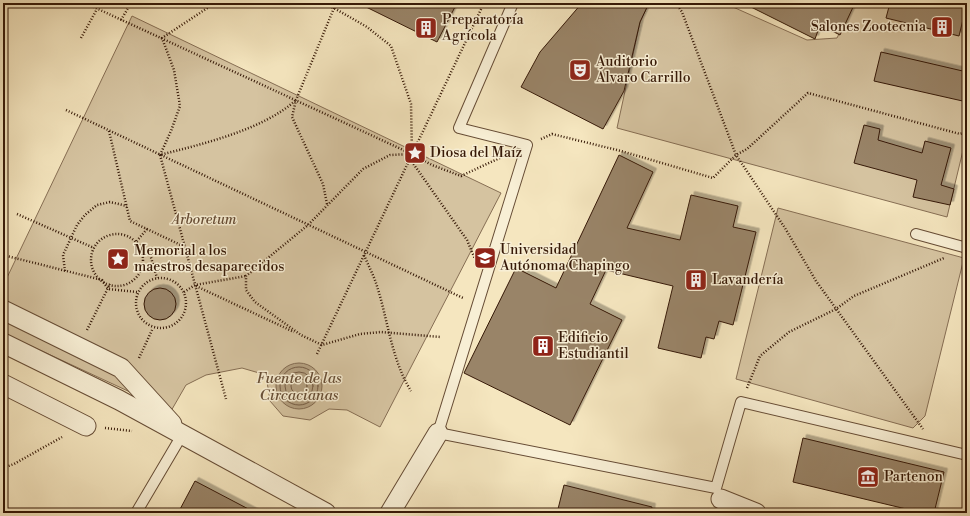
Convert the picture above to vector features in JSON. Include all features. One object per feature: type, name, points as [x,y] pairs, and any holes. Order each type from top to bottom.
[{"type":"street","points":[[3,310],[121,368],[182,435]]},
{"type":"street","points":[[3,343],[119,400],[326,513]]},
{"type":"street","points":[[3,384],[86,426]]},
{"type":"street","points":[[390,513],[438,433]]},
{"type":"street","points":[[720,500],[756,513]]},
{"type":"lane","points":[[514,3],[459,128],[527,145],[438,433],[720,500],[741,402],[967,455]]},
{"type":"lane","points":[[916,234],[967,248]]},
{"type":"lane","points":[[136,513],[182,435]]},
{"type":"path","points":[[85,3],[412,154],[432,165],[461,176],[552,134],[621,151],[713,178],[736,155],[747,149],[808,93],[960,134],[967,132]]},
{"type":"path","points":[[121,20],[131,3]]},
{"type":"path","points":[[162,38],[216,3]]},
{"type":"path","points":[[320,3],[334,8],[367,27],[390,46],[411,104],[412,154]]},
{"type":"path","points":[[327,204],[323,184],[292,117],[296,100],[336,3]]},
{"type":"path","points":[[317,354],[484,3]]},
{"type":"path","points":[[676,3],[682,12],[736,155],[785,228],[816,281],[936,447]]},
{"type":"path","points":[[81,38],[97,9]]},
{"type":"path","points":[[162,38],[174,70],[180,106],[160,155],[226,399]]},
{"type":"path","points":[[160,155],[199,145],[256,125],[287,108],[296,100]]},
{"type":"path","points":[[66,110],[308,225],[365,254],[463,298]]},
{"type":"path","points":[[109,131],[130,221],[185,247]]},
{"type":"path","points":[[184,292],[195,285],[246,276],[308,225],[327,204],[363,170],[390,155],[412,154]]},
{"type":"path","points":[[410,159],[467,240],[476,262]]},
{"type":"path","points":[[65,270],[63,255],[77,225],[85,215],[97,205],[110,202],[127,206]]},
{"type":"path","points":[[17,214],[94,248]]},
{"type":"path","points":[[136,242],[147,229]]},
{"type":"path","points":[[137,292],[108,289],[96,274],[92,266],[94,248],[105,237],[113,234],[125,236],[136,242],[150,254],[157,278]]},
{"type":"path","points":[[3,255],[102,280],[110,284],[119,285],[128,283],[135,279],[140,272],[143,261],[140,249],[136,242]]},
{"type":"path","points":[[365,254],[376,284],[389,333],[404,380],[411,391]]},
{"type":"path","points":[[741,402],[760,356],[789,332],[836,309],[854,296],[946,258]]},
{"type":"path","points":[[246,276],[246,290],[255,302],[301,335]]},
{"type":"path","points":[[157,278],[165,278],[173,281],[184,292],[186,308],[183,316],[171,327],[162,329],[154,328],[146,324],[139,318],[136,309],[135,300],[137,292],[142,285],[157,278]]},
{"type":"path","points":[[195,285],[322,344],[360,334],[381,332],[441,337]]},
{"type":"green space","points":[[649,3],[724,3],[807,40],[837,38],[854,3],[967,3],[967,142],[965,142],[947,217],[617,128],[640,22]]},
{"type":"green space","name":"Arboretum","points":[[132,16],[501,193],[380,427],[347,410],[329,409],[310,420],[283,416],[270,401],[266,375],[242,368],[206,375],[186,385],[171,411],[3,333],[3,286]]},
{"type":"green space","points":[[778,208],[964,258],[925,416],[913,428],[736,379]]},
{"type":"water","name":"Fuente de las Circacianas","points":[[294,363],[304,363],[312,367],[318,373],[322,381],[322,391],[318,399],[312,405],[304,409],[294,409],[286,405],[280,399],[276,391],[276,381],[280,373],[286,367]]},
{"type":"building","name":"Preparatoría Agrícola","points":[[358,3],[457,3],[437,42]]},
{"type":"building","name":"Auditorio Álvaro Carrillo","points":[[582,3],[649,3],[640,22],[624,91],[603,129],[521,87],[540,52]]},
{"type":"building","points":[[743,3],[855,3],[840,35],[820,25],[815,39]]},
{"type":"building","name":"Salones Zootecnia","points":[[890,3],[967,3],[959,36],[886,18]]},
{"type":"building","points":[[881,52],[967,72],[967,102],[874,81]]},
{"type":"building","points":[[864,125],[880,129],[878,140],[922,153],[925,141],[951,148],[941,185],[954,189],[950,205],[913,197],[917,180],[854,163]]},
{"type":"building","points":[[619,155],[653,172],[627,228],[680,240],[691,195],[738,206],[733,227],[756,232],[733,325],[719,321],[714,339],[706,337],[701,358],[658,348],[673,286],[606,270],[590,304],[622,320],[570,425],[464,373],[516,268],[556,288]]},
{"type":"building","points":[[157,288],[163,288],[173,295],[176,304],[175,310],[169,317],[163,320],[157,320],[147,313],[144,307],[144,301],[151,291]]},
{"type":"building","name":"Partenon","points":[[803,438],[944,472],[934,513],[923,513],[793,482]]},
{"type":"building","points":[[195,481],[256,513],[178,513]]},
{"type":"building","points":[[564,485],[652,507],[651,513],[557,513]]},
{"type":"place","name":"Salones Zootecnia","points":[[942,27]]},
{"type":"place","name":"Preparatoría Agrícola","points":[[426,28]]},
{"type":"place","name":"Auditorio Álvaro Carrillo","points":[[580,70]]},
{"type":"place","name":"Diosa del Maíz","points":[[415,153]]},
{"type":"place","name":"Universidad Autónoma Chapingo","points":[[485,258]]},
{"type":"place","name":"Memorial a los maestros desaparecidos","points":[[118,259]]},
{"type":"place","name":"Lavandería","points":[[696,280]]},
{"type":"place","name":"Edificio Estudiantil","points":[[543,346]]},
{"type":"place","name":"Partenon","points":[[868,477]]}]
